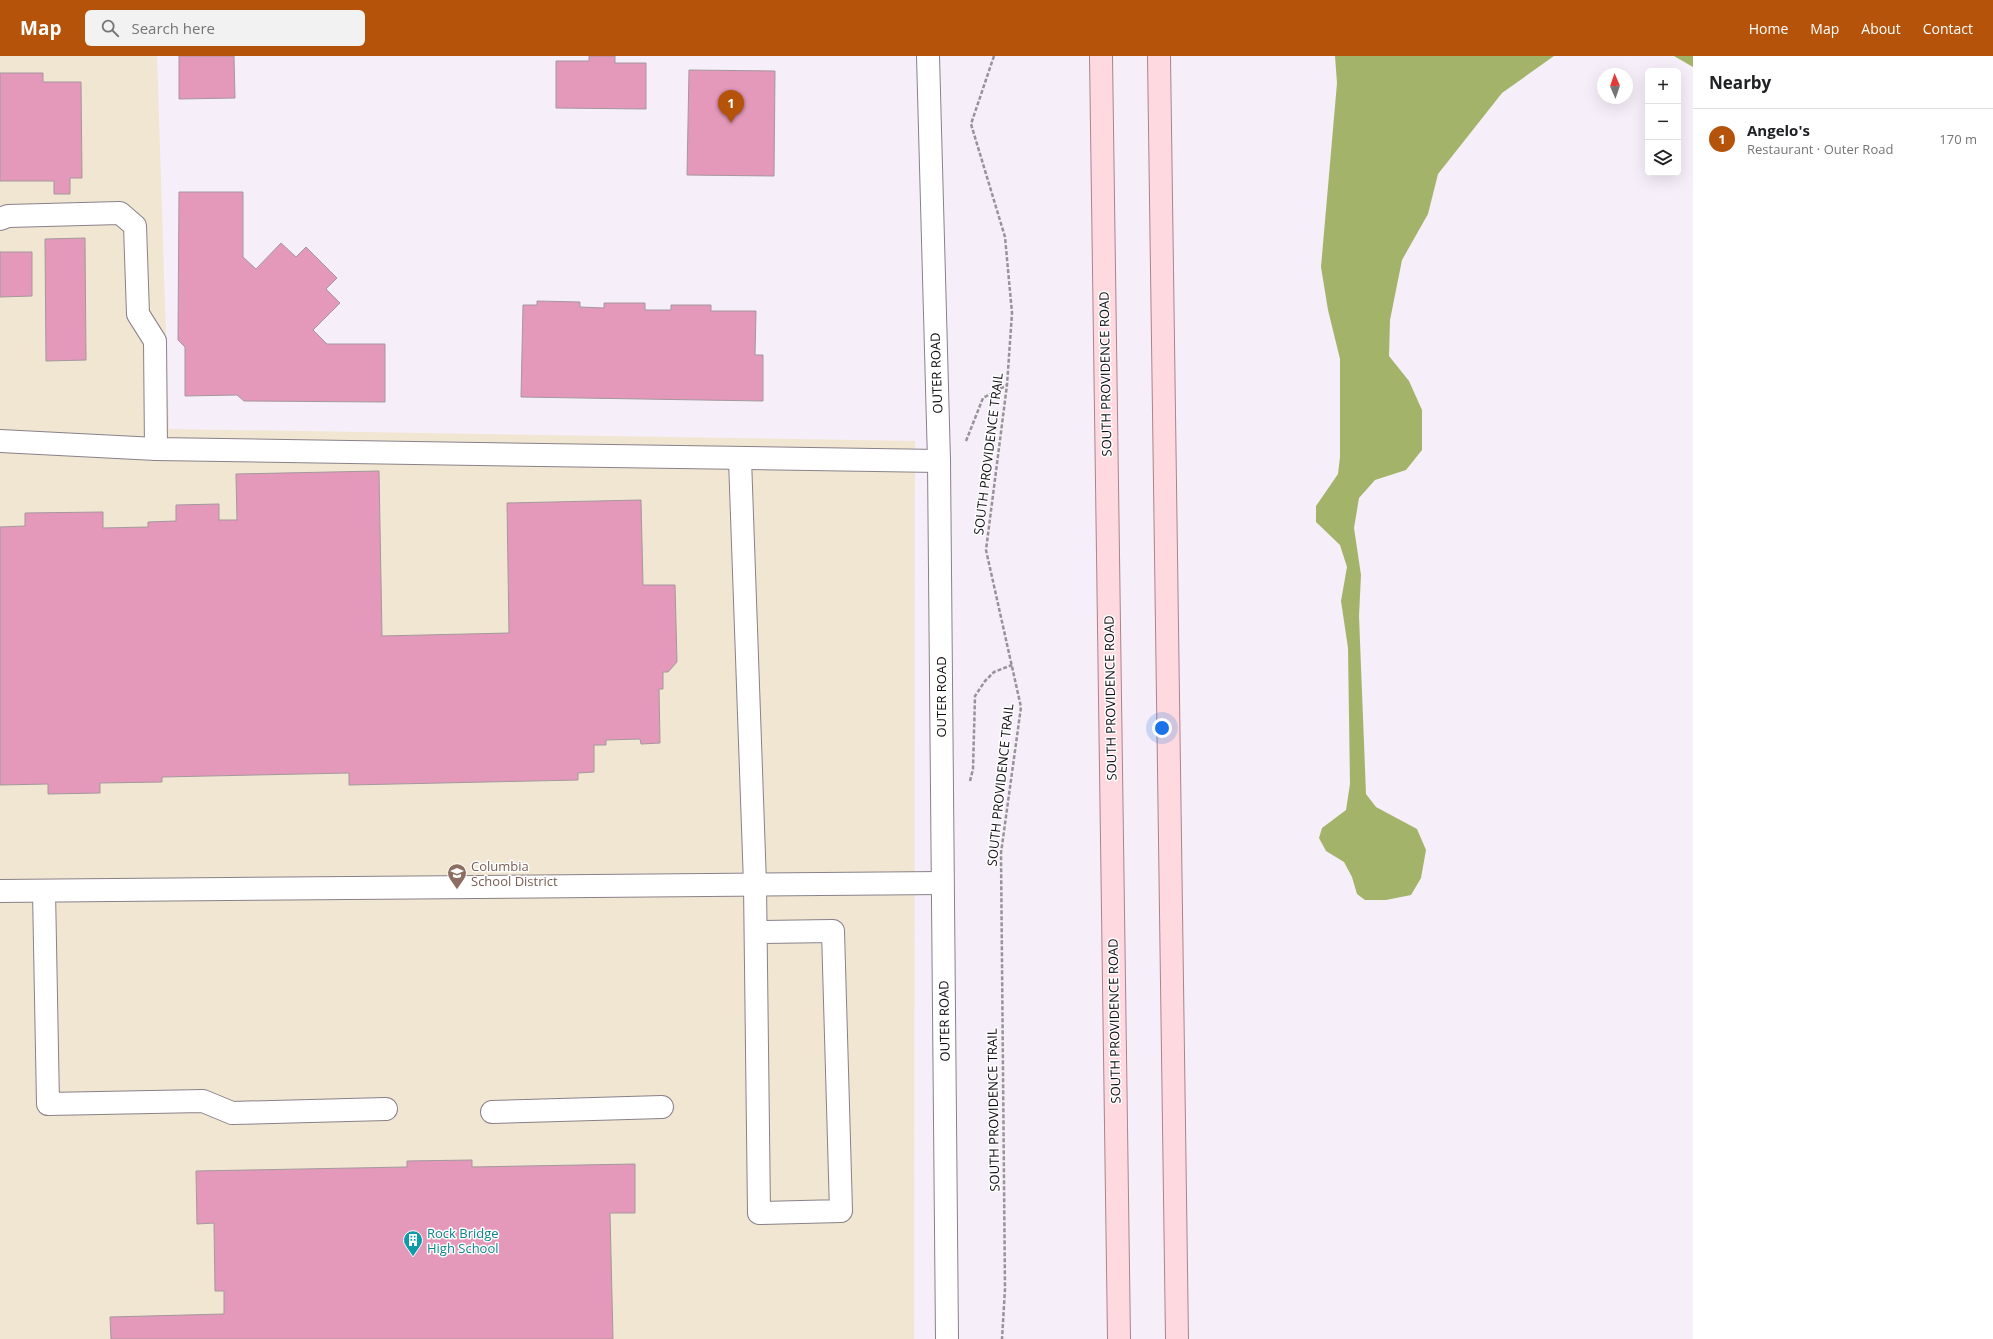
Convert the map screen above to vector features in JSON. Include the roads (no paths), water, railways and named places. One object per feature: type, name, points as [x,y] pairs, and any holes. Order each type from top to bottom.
[{"type":"main road","name":"SOUTH PROVIDENCE ROAD","points":[[1101,56],[1119,1339]]},
{"type":"main road","points":[[1159,56],[1177,1339]]},
{"type":"street","name":"OUTER ROAD","points":[[928,56],[939,461],[947,1339]]},
{"type":"street","points":[[0,219],[8,216],[120,213],[134,226],[138,314],[155,341],[156,449]]},
{"type":"street","points":[[0,441],[156,449],[939,461]]},
{"type":"street","points":[[740,459],[755,884],[759,1214],[841,1211],[833,931],[756,932]]},
{"type":"street","points":[[0,891],[942,882]]},
{"type":"street","points":[[44,891],[48,1104],[204,1101],[232,1113],[386,1109]]},
{"type":"street","points":[[492,1112],[662,1107]]},
{"type":"place","name":"Angelo's","points":[[731,123]]},
{"type":"place","name":"Columbia School District","points":[[457,890]]},
{"type":"place","name":"Rock Bridge High School","points":[[413,1257]]}]
